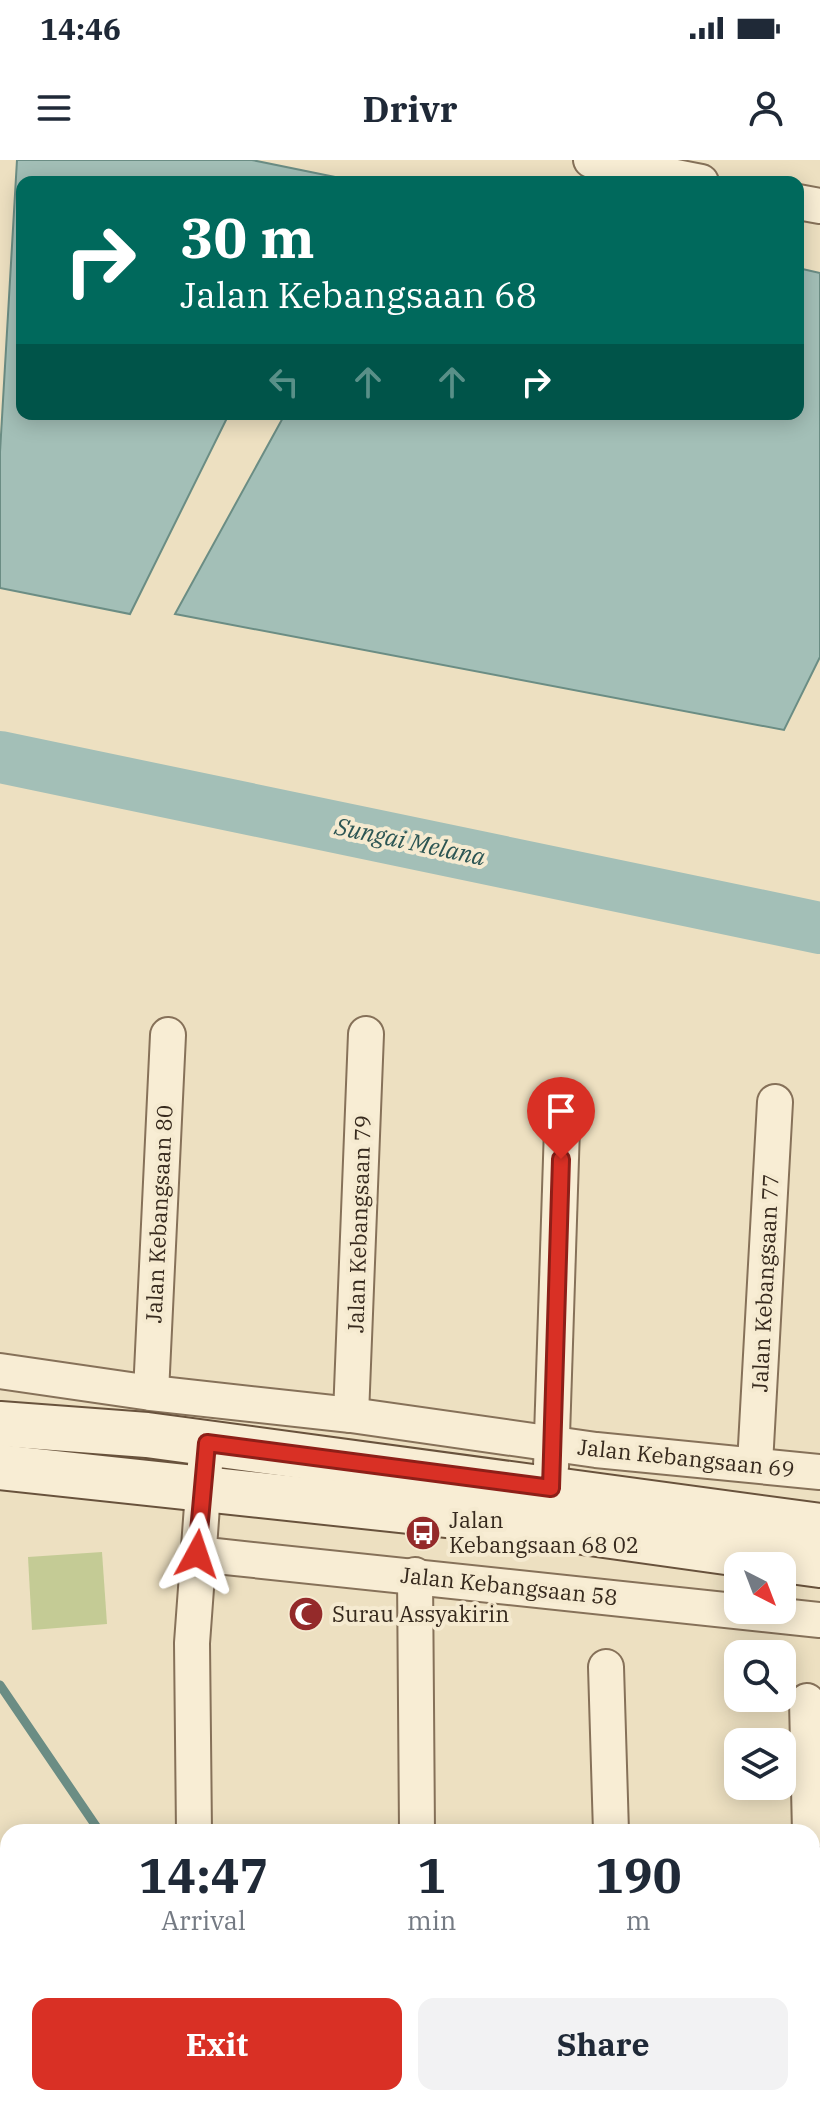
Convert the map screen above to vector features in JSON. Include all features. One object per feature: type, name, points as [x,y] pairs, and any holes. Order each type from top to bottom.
[{"type":"street","points":[[591,160],[671,176]]},
{"type":"street","name":"Jalan Kebangsaan 79","points":[[351,1415],[366,1034]]},
{"type":"street","name":"Jalan Kebangsaan 80","points":[[151,1393],[168,1035]]},
{"type":"street","name":"Jalan Kebangsaan 77","points":[[755,1464],[775,1102]]},
{"type":"street","points":[[551,1488],[562,1128]]},
{"type":"street","name":"Jalan Kebangsaan 69","points":[[0,1371],[552,1444],[820,1472]]},
{"type":"street","points":[[0,1424],[207,1443],[820,1526]]},
{"type":"street","points":[[194,1824],[192,1643],[207,1443]]},
{"type":"street","points":[[0,1467],[511,1522],[820,1565]]},
{"type":"street","name":"Jalan Kebangsaan 58","points":[[197,1554],[820,1620]]},
{"type":"street","points":[[415,1575],[417,1824]]},
{"type":"street","points":[[606,1667],[611,1824]]},
{"type":"street","points":[[807,1701],[810,1824]]},
{"type":"green space","points":[[102,1552],[107,1624],[32,1630],[28,1557]]},
{"type":"water","points":[[17,160],[252,160],[330,176],[16,176]]},
{"type":"water","points":[[16,177],[16,420],[226,420],[130,614],[0,588],[0,452]]},
{"type":"water","points":[[804,269],[820,273],[820,657],[784,730],[175,614],[282,420],[804,420]]},
{"type":"waterway","name":"Sungai Melana","points":[[0,757],[820,928]]},
{"type":"waterway","points":[[0,1685],[95,1824]]},
{"type":"place","name":"Jalan Kebangsaan 68 02","points":[[423,1533]]},
{"type":"place","name":"Surau Assyakirin","points":[[306,1614]]},
{"type":"route","points":[[197,1554],[207,1443],[551,1488],[561,1159]]}]
